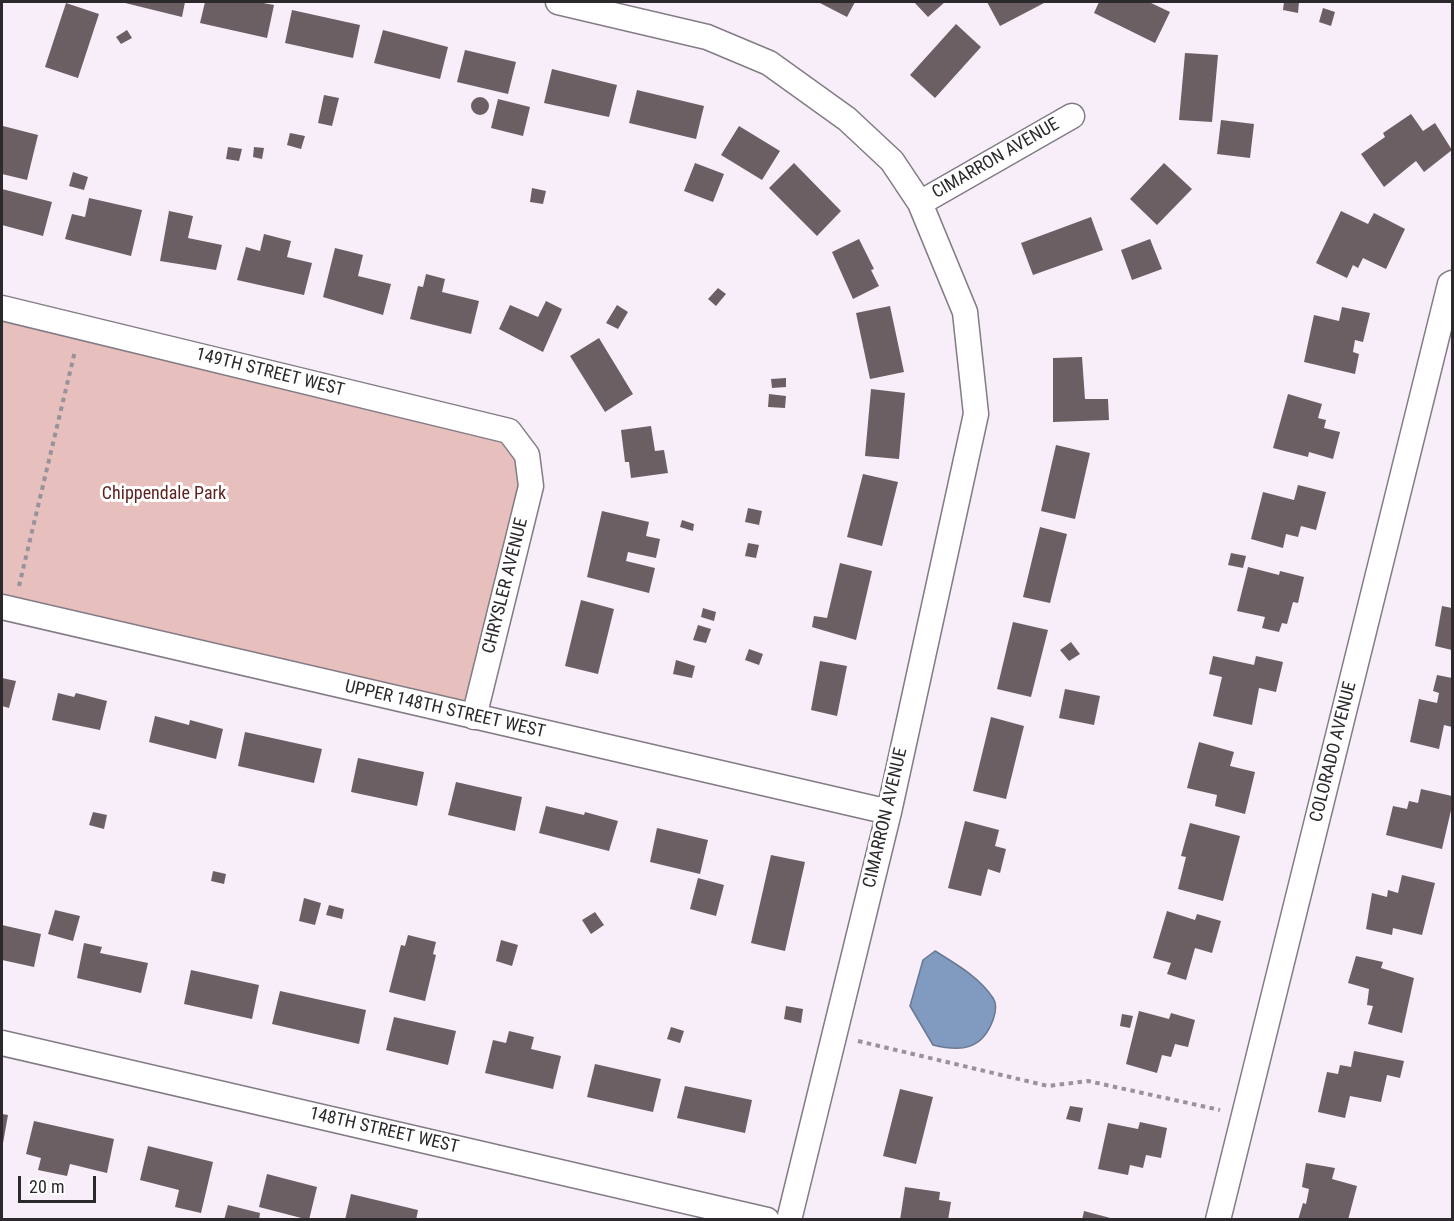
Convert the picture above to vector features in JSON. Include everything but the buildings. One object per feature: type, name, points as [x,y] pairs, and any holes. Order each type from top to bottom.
[{"type":"street","name":"CIMARRON AVENUE","points":[[558,2],[706,37],[769,63],[847,119],[891,161],[920,203],[965,312],[976,414],[889,812],[789,1220]]},
{"type":"street","name":"CIMARRON AVENUE","points":[[920,203],[1072,116]]},
{"type":"street","name":"COLORADO AVENUE","points":[[1218,1220],[1451,284]]},
{"type":"street","name":"149TH STREET WEST","points":[[2,308],[509,431],[527,455]]},
{"type":"street","name":"CHRYSLER AVENUE","points":[[474,717],[531,486],[527,455]]},
{"type":"street","name":"UPPER 148TH STREET WEST","points":[[8,608],[889,812]]},
{"type":"street","name":"148TH STREET WEST","points":[[2,1043],[767,1220]]},
{"type":"path","points":[[8,608],[80,327]]},
{"type":"path","points":[[834,1035],[1048,1086],[1088,1081],[1244,1116]]},
{"type":"green space","name":"Chippendale Park","points":[[2,307],[513,426],[530,451],[479,716],[2,605]]},
{"type":"water","points":[[935,951],[974,977],[994,1000],[996,1005],[993,1020],[983,1038],[977,1043],[961,1048],[933,1045],[910,1006],[923,960]]}]
